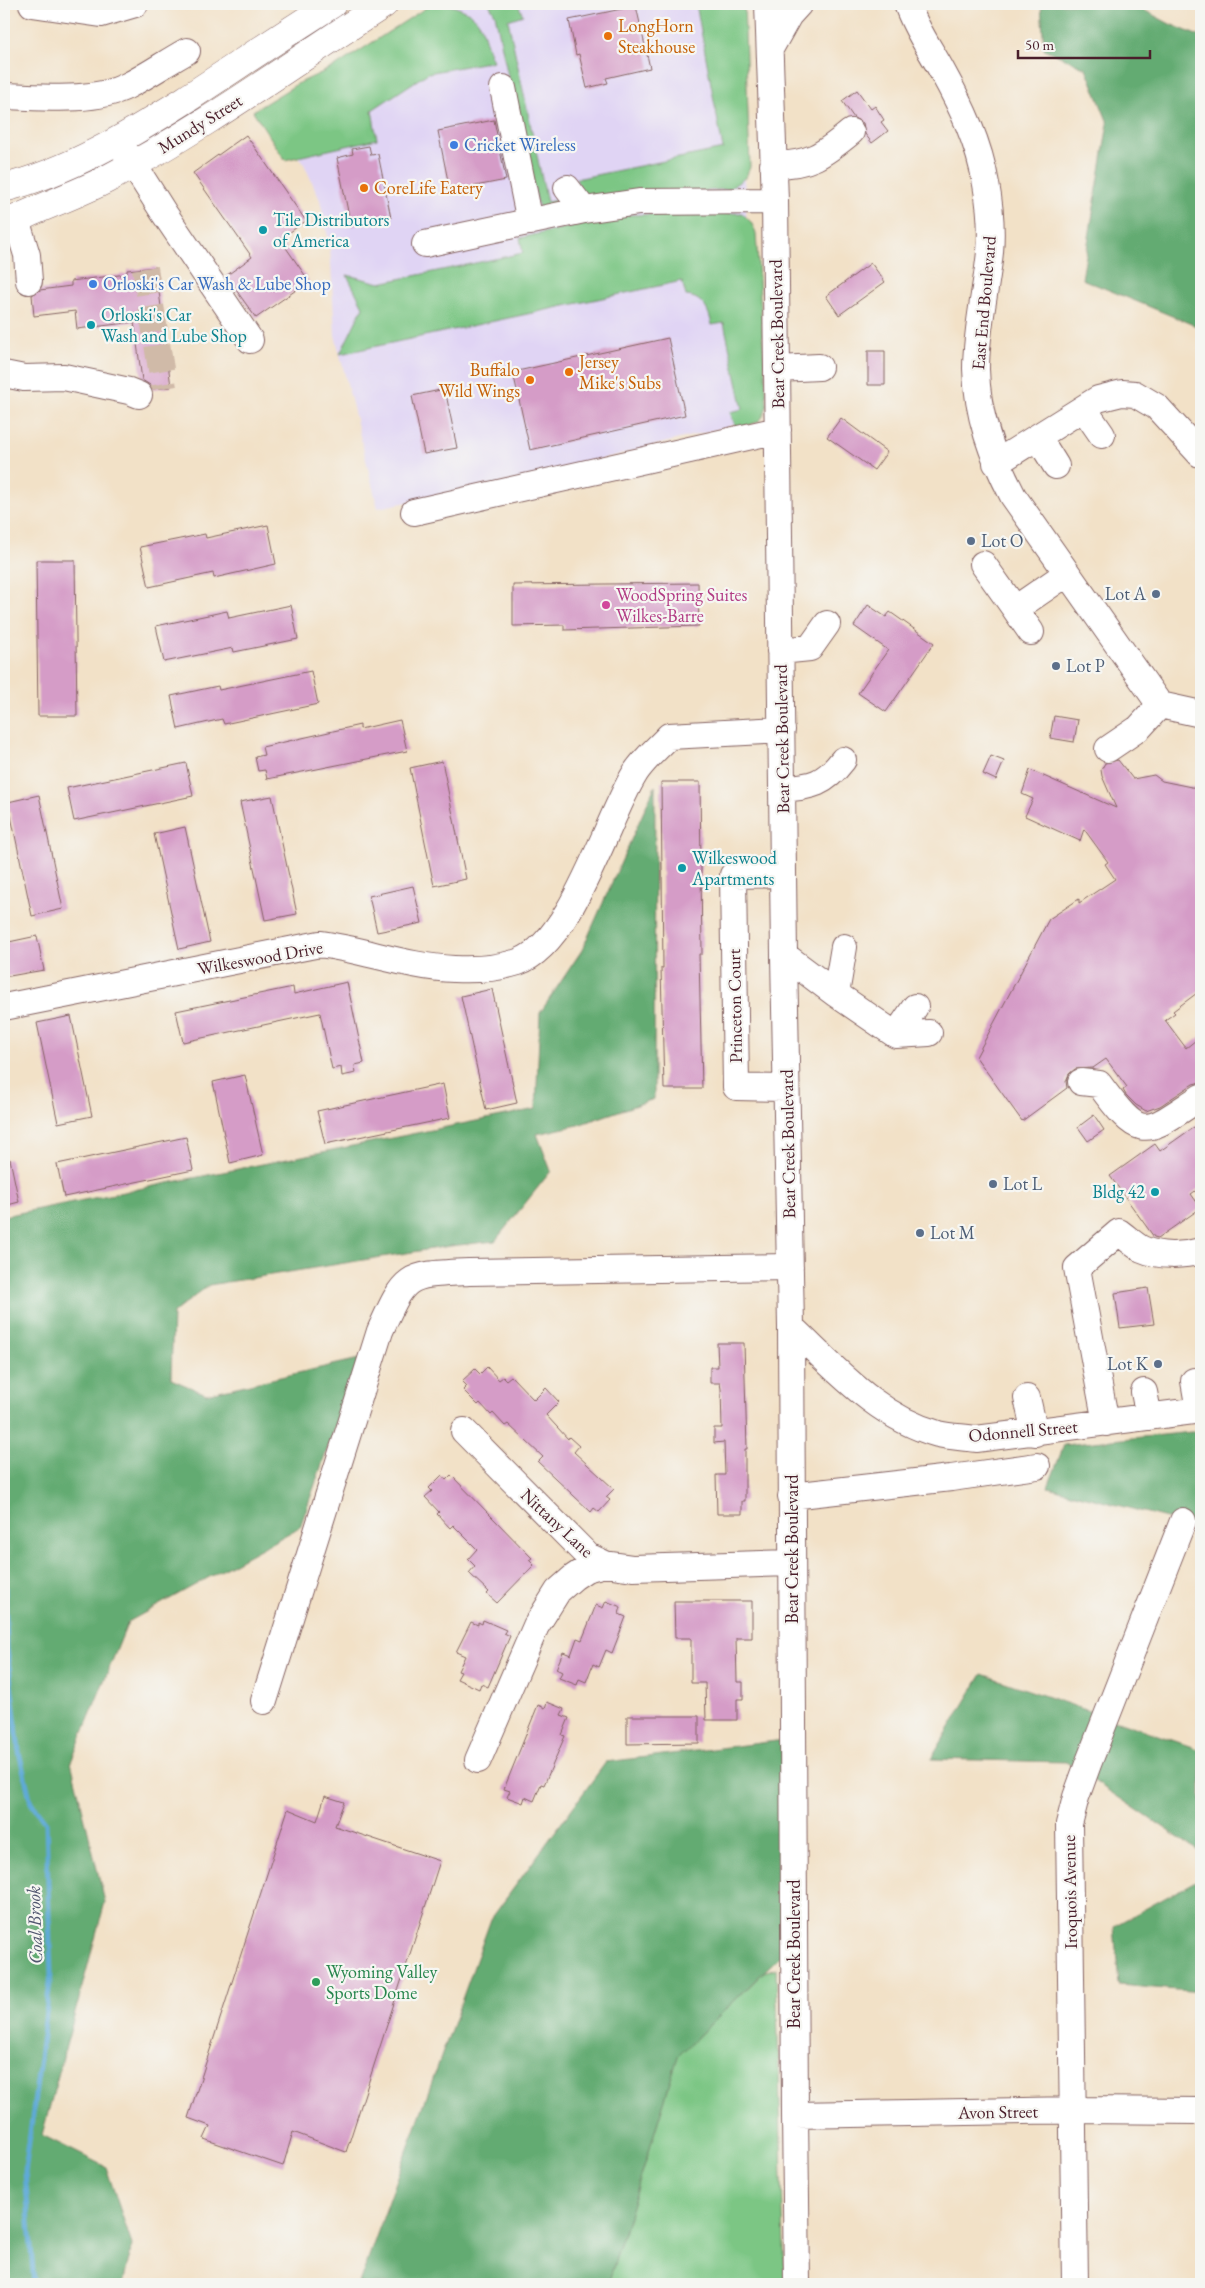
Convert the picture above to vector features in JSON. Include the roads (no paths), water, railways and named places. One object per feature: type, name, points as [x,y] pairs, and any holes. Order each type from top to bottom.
[{"type":"main road","name":"Mundy Street","points":[[4,188],[32,180],[93,154],[118,140],[332,4]]},
{"type":"main road","name":"Mundy Street","points":[[10,220],[106,179],[133,164],[259,87],[384,4]]},
{"type":"street","points":[[32,4],[101,14],[135,4]]},
{"type":"street","name":"Bear Creek Boulevard","points":[[768,4],[772,166],[775,201],[778,368],[784,955],[791,1327],[797,2284]]},
{"type":"street","points":[[770,51],[789,15],[799,4]]},
{"type":"street","name":"East End Boulevard","points":[[908,4],[922,37],[964,111],[973,134],[986,183],[990,208],[990,250],[979,328],[976,369],[980,414],[996,463],[1013,496],[1066,574],[1160,705]]},
{"type":"street","points":[[4,96],[60,97],[98,95],[126,87],[187,51]]},
{"type":"street","points":[[504,88],[530,222]]},
{"type":"street","points":[[772,166],[798,164],[824,154],[851,132]]},
{"type":"street","points":[[118,140],[133,164],[157,222],[250,340]]},
{"type":"street","points":[[568,188],[584,210]]},
{"type":"street","points":[[425,244],[584,210],[639,202],[775,201]]},
{"type":"street","points":[[10,220],[27,255],[29,281]]},
{"type":"street","points":[[778,368],[819,367]]},
{"type":"street","points":[[4,374],[24,378],[64,377],[129,391],[139,395]]},
{"type":"street","points":[[996,463],[1098,400],[1110,395],[1135,394],[1157,408],[1200,454]]},
{"type":"street","points":[[1084,409],[1102,435]]},
{"type":"street","points":[[414,512],[778,430]]},
{"type":"street","points":[[1038,437],[1056,466]]},
{"type":"street","points":[[983,564],[1031,632]]},
{"type":"street","points":[[1015,609],[1066,574]]},
{"type":"street","points":[[780,651],[810,648],[827,624]]},
{"type":"street","points":[[1108,749],[1139,728],[1160,705],[1196,718]]},
{"type":"street","name":"Wilkeswood Drive","points":[[4,1007],[320,944],[346,948],[387,960],[454,969],[495,966],[519,961],[538,950],[556,930],[579,890],[634,774],[669,736],[782,730]]},
{"type":"street","points":[[783,789],[812,786],[820,783],[843,760]]},
{"type":"street","name":"Princeton Court","points":[[783,874],[733,875],[736,1087],[786,1088]]},
{"type":"street","points":[[836,994],[844,947]]},
{"type":"street","points":[[784,955],[836,994],[896,1035],[929,1034]]},
{"type":"street","points":[[896,1035],[915,1007]]},
{"type":"street","points":[[1081,1082],[1099,1084],[1126,1118],[1134,1125],[1143,1128],[1151,1128],[1162,1123],[1201,1097]]},
{"type":"street","points":[[1106,1423],[1072,1266],[1119,1232],[1142,1249],[1163,1254],[1184,1255],[1201,1251]]},
{"type":"street","points":[[264,1701],[380,1331],[397,1294],[410,1279],[429,1274],[469,1272],[790,1267]]},
{"type":"street","name":"Odonnell Street","points":[[791,1327],[869,1400],[901,1420],[938,1434],[976,1439],[1035,1433],[1200,1410]]},
{"type":"street","points":[[1194,1381],[1200,1410]]},
{"type":"street","points":[[1144,1392],[1149,1417]]},
{"type":"street","points":[[1027,1398],[1035,1433]]},
{"type":"street","name":"Nittany Lane","points":[[464,1431],[588,1556],[605,1564],[633,1568],[792,1564]]},
{"type":"street","points":[[791,1496],[914,1483],[1037,1466]]},
{"type":"street","name":"Iroquois Avenue","points":[[1075,2284],[1069,1824],[1088,1764],[1183,1521]]},
{"type":"street","points":[[478,1760],[536,1626],[558,1591],[574,1576],[586,1569],[605,1564]]},
{"type":"street","name":"Avon Street","points":[[795,2115],[1073,2110],[1201,2111]]},
{"type":"waterway","name":"Coal Brook","points":[[4,1569],[7,1649],[19,1752],[31,1803],[46,1823],[51,1975],[25,2172],[34,2284]]},
{"type":"tunnel","points":[[145,268],[164,388]]},
{"type":"place","name":"LongHorn Steakhouse","points":[[608,36]]},
{"type":"place","name":"Cricket Wireless","points":[[454,145]]},
{"type":"place","name":"CoreLife Eatery","points":[[364,188]]},
{"type":"place","name":"Tile Distributors of America","points":[[263,230]]},
{"type":"place","name":"Orloski's Car Wash & Lube Shop","points":[[93,284]]},
{"type":"place","name":"Orloski's Car Wash and Lube Shop","points":[[91,325]]},
{"type":"place","name":"Jersey Mike's Subs","points":[[569,372]]},
{"type":"place","name":"Buffalo Wild Wings","points":[[530,380]]},
{"type":"place","name":"Lot O","points":[[971,541]]},
{"type":"place","name":"Lot A","points":[[1156,594]]},
{"type":"place","name":"WoodSpring Suites Wilkes-Barre","points":[[606,605]]},
{"type":"place","name":"Lot P","points":[[1056,666]]},
{"type":"place","name":"Wilkeswood Apartments","points":[[682,868]]},
{"type":"place","name":"Lot L","points":[[993,1184]]},
{"type":"place","name":"Bldg 42","points":[[1155,1192]]},
{"type":"place","name":"Lot M","points":[[920,1233]]},
{"type":"place","name":"Lot K","points":[[1158,1364]]},
{"type":"place","name":"Wyoming Valley Sports Dome","points":[[316,1982]]}]
